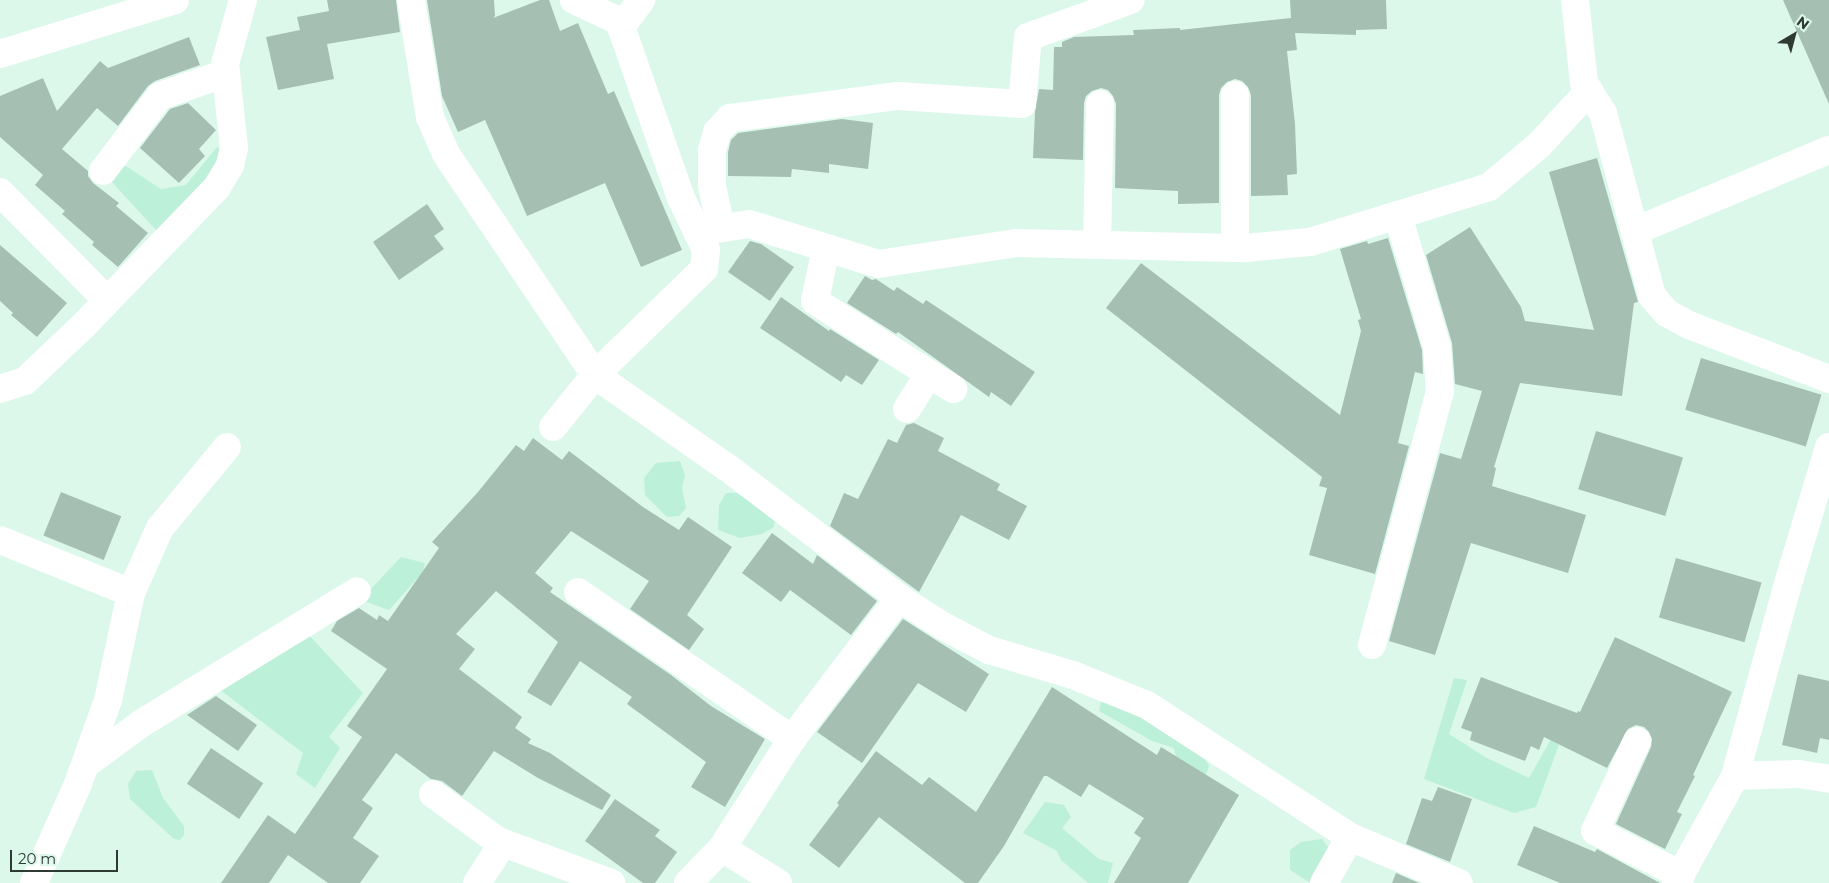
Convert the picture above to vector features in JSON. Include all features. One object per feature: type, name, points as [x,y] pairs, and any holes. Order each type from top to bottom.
[{"type":"street","points":[[0,54],[175,0]]},
{"type":"street","points":[[0,389],[25,381],[217,187],[230,165],[234,148],[225,64],[243,0]]},
{"type":"street","points":[[411,0],[430,117],[446,154],[595,375],[728,468],[899,598],[943,626],[989,650],[1073,675],[1147,705],[1350,837],[1458,883]]},
{"type":"street","points":[[574,0],[619,21],[681,198],[709,230]]},
{"type":"street","points":[[621,27],[641,0]]},
{"type":"street","points":[[553,427],[595,375],[704,269],[712,186],[712,150],[717,132],[730,118],[898,96],[1022,104],[1028,38],[1132,0]]},
{"type":"street","points":[[1575,0],[1584,83],[1602,113],[1652,296],[1667,313],[1689,325],[1829,379]]},
{"type":"street","points":[[103,171],[160,96],[226,73]]},
{"type":"street","points":[[709,230],[749,224],[878,264],[1017,243],[1235,248],[1310,242],[1489,187],[1539,146],[1589,92]]},
{"type":"street","points":[[1235,95],[1235,248]]},
{"type":"street","points":[[1097,245],[1100,104]]},
{"type":"street","points":[[1635,231],[1829,150]]},
{"type":"street","points":[[0,192],[107,300]]},
{"type":"street","points":[[1372,645],[1440,392],[1437,346],[1398,215]]},
{"type":"street","points":[[826,248],[815,301],[953,389]]},
{"type":"street","points":[[907,409],[929,374]]},
{"type":"street","points":[[34,883],[86,764],[108,700],[131,593],[160,528],[227,447]]},
{"type":"street","points":[[1637,741],[1595,831],[1678,879],[1735,776],[1790,577],[1829,447]]},
{"type":"street","points":[[0,540],[131,593]]},
{"type":"street","points":[[86,764],[142,723],[357,591]]},
{"type":"street","points":[[578,592],[792,739]]},
{"type":"street","points":[[688,883],[722,848],[792,739],[899,598]]},
{"type":"street","points":[[1735,776],[1799,774],[1829,779]]},
{"type":"street","points":[[434,794],[503,843],[611,883]]},
{"type":"street","points":[[1324,883],[1350,837]]},
{"type":"street","points":[[477,883],[503,843]]},
{"type":"street","points":[[722,848],[778,883]]},
{"type":"green space","points":[[217,147],[222,151],[209,178],[157,231],[110,180],[121,163],[161,189],[186,185]]},
{"type":"green space","points":[[680,461],[685,475],[682,488],[686,508],[679,516],[667,517],[645,495],[644,478],[656,463]]},
{"type":"green space","points":[[726,493],[737,493],[775,517],[774,527],[762,534],[740,538],[718,530],[719,505]]},
{"type":"green space","points":[[401,557],[425,563],[423,572],[389,610],[364,601],[368,592]]},
{"type":"green space","points":[[305,631],[363,693],[329,737],[340,748],[315,788],[296,774],[303,753],[219,689]]},
{"type":"green space","points":[[1454,678],[1467,680],[1449,734],[1485,757],[1529,778],[1555,732],[1563,734],[1536,807],[1514,813],[1424,779]]},
{"type":"green space","points":[[1101,702],[1123,705],[1202,753],[1209,766],[1203,784],[1178,768],[1174,748],[1152,741],[1099,711]]},
{"type":"green space","points":[[152,770],[163,798],[184,826],[184,835],[180,840],[174,839],[130,799],[128,784],[136,771]]},
{"type":"green space","points":[[1045,802],[1064,805],[1071,817],[1062,828],[1099,859],[1113,863],[1108,883],[1088,883],[1061,860],[1057,851],[1023,833]]},
{"type":"green space","points":[[1322,839],[1331,851],[1309,882],[1290,870],[1290,850],[1301,842]]},
{"type":"building","points":[[327,0],[396,0],[400,32],[327,44],[334,79],[278,90],[266,37],[300,30],[297,17],[329,11]]},
{"type":"building","points":[[427,0],[494,0],[495,16],[493,18],[540,0],[549,0],[560,31],[578,23],[608,94],[614,91],[682,250],[641,267],[605,183],[527,216],[485,120],[458,132],[442,96]]},
{"type":"building","points":[[1290,0],[1386,0],[1387,29],[1356,30],[1356,35],[1295,33],[1297,50],[1287,51],[1295,124],[1297,174],[1287,175],[1288,195],[1251,196],[1251,95],[1248,87],[1242,81],[1235,79],[1227,82],[1221,88],[1219,95],[1219,203],[1178,204],[1178,191],[1115,188],[1116,104],[1108,90],[1101,88],[1092,91],[1086,96],[1084,103],[1083,160],[1033,158],[1035,112],[1039,89],[1053,90],[1054,47],[1062,47],[1062,42],[1074,37],[1134,35],[1133,30],[1180,28],[1180,30],[1291,18]]},
{"type":"building","points":[[1783,0],[1829,0],[1829,104]]},
{"type":"building","points":[[189,37],[200,65],[155,81],[148,86],[118,126],[97,108],[62,149],[88,171],[88,176],[93,183],[119,203],[116,206],[148,233],[118,267],[92,245],[94,242],[62,214],[65,211],[35,185],[43,175],[0,137],[0,96],[43,78],[57,111],[100,61],[108,68]]},
{"type":"building","points":[[188,103],[216,130],[199,149],[205,156],[179,183],[140,148],[170,109]]},
{"type":"building","points":[[842,119],[873,123],[868,169],[829,164],[829,173],[792,169],[791,177],[728,176],[728,152],[731,140],[738,133]]},
{"type":"building","points":[[1597,158],[1638,302],[1634,303],[1622,396],[1520,383],[1494,467],[1496,468],[1492,486],[1586,515],[1568,573],[1471,543],[1435,655],[1389,641],[1440,453],[1461,459],[1482,391],[1455,384],[1452,343],[1426,255],[1470,227],[1521,307],[1525,321],[1594,330],[1549,172]]},
{"type":"building","points":[[427,204],[444,229],[434,236],[444,249],[399,280],[373,242]]},
{"type":"building","points":[[1388,238],[1422,350],[1423,374],[1415,372],[1398,443],[1409,446],[1375,574],[1309,555],[1327,488],[1319,486],[1322,477],[1106,308],[1141,263],[1340,415],[1361,331],[1358,320],[1361,319],[1340,249],[1367,241],[1368,244]]},
{"type":"building","points":[[750,241],[761,244],[794,267],[770,301],[728,272]]},
{"type":"building","points":[[0,245],[67,303],[37,337],[11,315],[13,313],[0,301]]},
{"type":"building","points":[[865,276],[872,280],[876,279],[894,291],[897,287],[923,304],[926,300],[1035,372],[1011,406],[991,392],[989,397],[898,332],[896,334],[847,303]]},
{"type":"building","points":[[781,297],[829,331],[830,329],[879,360],[862,385],[846,375],[841,382],[760,328]]},
{"type":"building","points":[[1701,358],[1821,395],[1806,446],[1685,410]]},
{"type":"building","points":[[914,423],[944,438],[938,451],[1000,484],[997,490],[1027,506],[1009,540],[961,515],[919,592],[830,526],[844,493],[858,499],[888,439],[897,443],[906,425]]},
{"type":"building","points":[[1596,431],[1683,458],[1665,516],[1578,489]]},
{"type":"building","points":[[533,438],[562,460],[569,451],[643,507],[679,530],[688,517],[732,547],[687,615],[704,629],[689,650],[630,609],[649,581],[571,531],[535,573],[553,588],[550,592],[671,675],[711,706],[765,739],[725,807],[691,787],[706,762],[627,704],[632,697],[580,661],[551,706],[527,692],[558,642],[496,591],[456,634],[475,649],[459,669],[522,717],[515,728],[531,739],[528,743],[550,753],[611,795],[602,810],[538,778],[494,751],[462,796],[442,781],[431,779],[396,753],[362,800],[373,808],[353,838],[379,856],[360,883],[328,883],[288,855],[269,883],[221,883],[268,815],[295,834],[362,737],[347,726],[387,669],[331,631],[337,621],[359,608],[377,620],[379,615],[388,621],[439,548],[432,542],[478,492],[516,445],[524,451]]},
{"type":"building","points":[[61,492],[121,516],[104,560],[43,536]]},
{"type":"building","points":[[772,533],[813,564],[817,555],[877,601],[851,635],[790,590],[781,602],[742,573]]},
{"type":"building","points":[[1676,558],[1762,583],[1744,642],[1659,618]]},
{"type":"building","points":[[903,619],[989,674],[966,712],[918,683],[862,763],[817,732]]},
{"type":"building","points":[[1615,637],[1732,692],[1677,812],[1682,814],[1665,849],[1616,824],[1651,747],[1652,739],[1644,727],[1636,725],[1628,729],[1607,768],[1544,737],[1539,750],[1531,746],[1525,761],[1470,740],[1472,732],[1461,728],[1481,677],[1577,713],[1578,711],[1580,712]]},
{"type":"building","points":[[1798,674],[1829,681],[1829,740],[1820,738],[1817,753],[1782,745]]},
{"type":"building","points":[[1052,687],[1157,755],[1161,747],[1239,795],[1188,883],[1114,883],[1141,838],[1134,833],[1144,818],[1089,784],[1081,797],[1047,776],[1044,776],[1004,846],[978,883],[965,883],[879,817],[839,868],[809,845],[839,805],[837,803],[876,751],[922,785],[929,777],[976,812]]},
{"type":"building","points":[[216,696],[257,725],[238,751],[187,715]]},
{"type":"building","points":[[211,748],[263,783],[239,819],[187,784]]},
{"type":"building","points":[[1438,787],[1472,799],[1450,862],[1406,844],[1422,798],[1432,801]]},
{"type":"building","points":[[615,799],[660,830],[655,836],[677,852],[655,883],[643,883],[585,841]]},
{"type":"building","points":[[1534,826],[1595,852],[1597,849],[1660,883],[1560,883],[1517,865]]},
{"type":"building","points":[[1396,873],[1419,883],[1392,883]]}]
